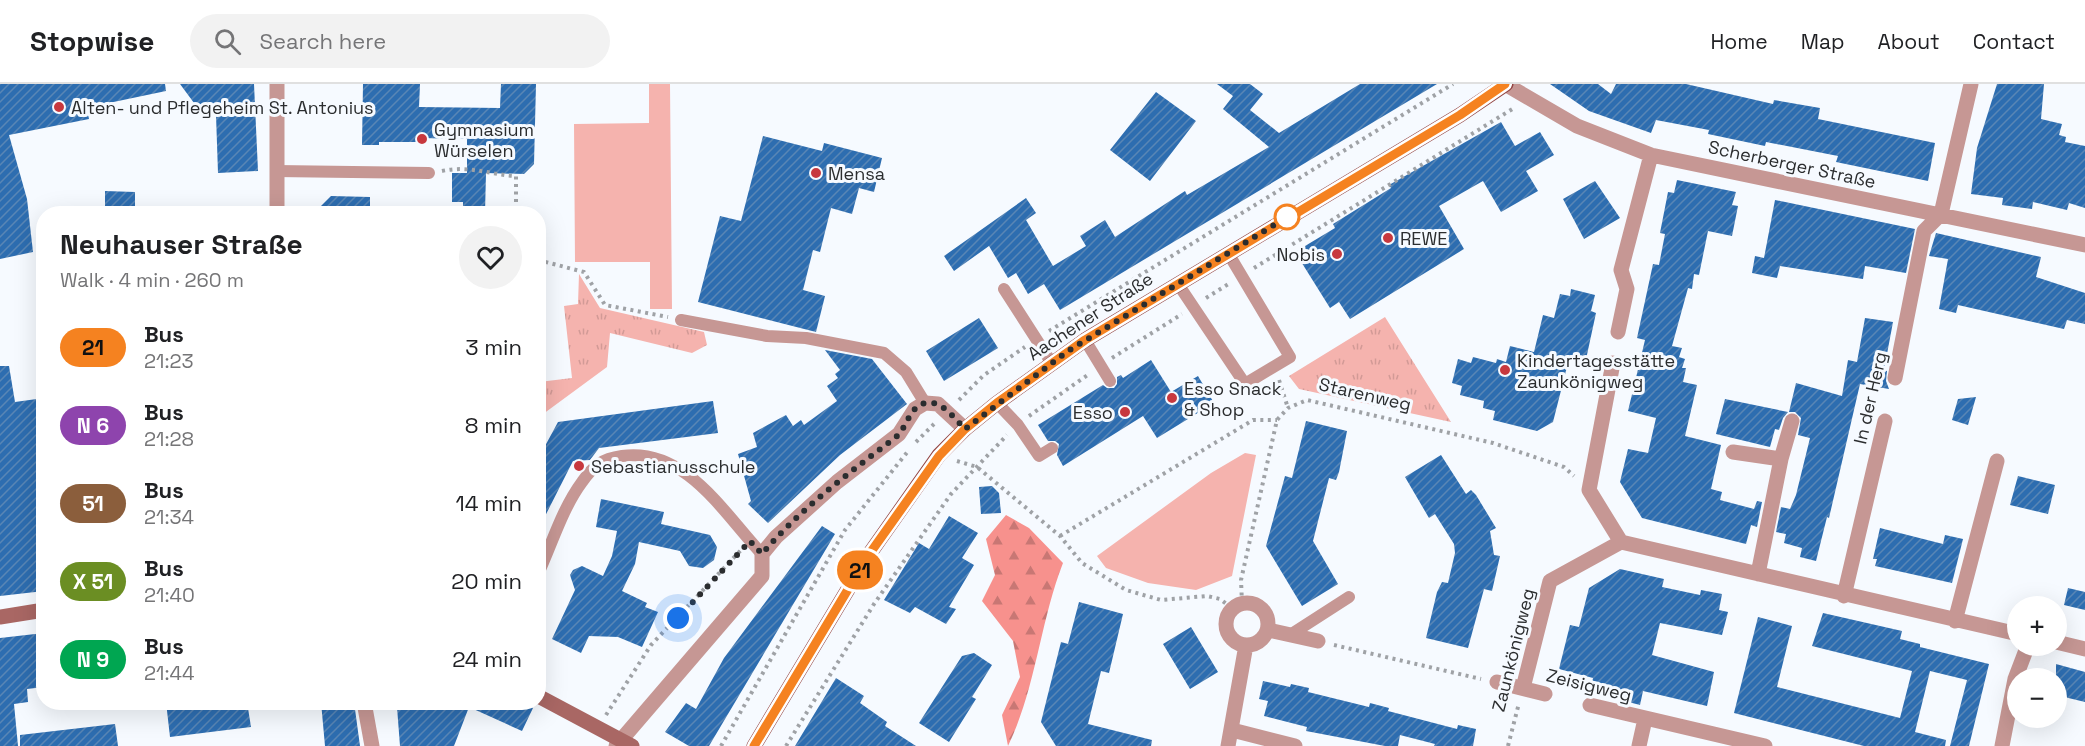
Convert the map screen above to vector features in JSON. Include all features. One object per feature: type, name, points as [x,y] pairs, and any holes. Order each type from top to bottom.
[{"type":"main road","name":"Aachener Straße","points":[[754,746],[868,556],[939,456],[965,429],[1052,362],[1085,340],[1460,115],[1505,84]]},
{"type":"street","points":[[277,84],[277,206]]},
{"type":"street","name":"Scherberger Straße","points":[[1505,84],[1577,126],[1651,155],[2085,245]]},
{"type":"street","points":[[1941,214],[1971,84]]},
{"type":"street","points":[[1618,332],[1627,289],[1621,270],[1651,155]]},
{"type":"street","name":"In der Herg","points":[[1895,378],[1924,231],[1941,214]]},
{"type":"street","points":[[1613,363],[1589,490],[1621,542],[1844,596],[2007,632]]},
{"type":"street","points":[[546,700],[598,727],[623,744],[762,576],[762,554],[776,537],[837,482],[899,434],[915,408],[925,403],[938,404],[965,429]]},
{"type":"street","points":[[1758,574],[1781,459],[1792,421]]},
{"type":"street","name":"In der Herg","points":[[1844,596],[1885,421]]},
{"type":"street","points":[[1733,452],[1781,459]]},
{"type":"street","points":[[1955,621],[1997,461]]},
{"type":"street","name":"Zaunkönigweg","points":[[1523,688],[1550,581],[1621,542]]},
{"type":"street","points":[[1257,605],[1268,623],[1268,630],[1260,642],[1246,645],[1233,640],[1228,635],[1226,621],[1237,606],[1257,605]]},
{"type":"street","points":[[0,616],[36,611]]},
{"type":"street","points":[[1268,630],[1318,641]]},
{"type":"street","points":[[1228,746],[1246,645]]},
{"type":"street","points":[[2067,645],[2085,649]]},
{"type":"street","points":[[2002,746],[2015,679],[2024,656]]},
{"type":"street","points":[[1497,682],[1523,688]]},
{"type":"street","name":"Zeisigweg","points":[[1523,688],[1545,694]]},
{"type":"street","name":"Zeisigweg","points":[[1590,705],[1645,719],[1703,739],[1765,746]]},
{"type":"street","points":[[365,710],[372,746]]},
{"type":"street","name":"Zeisigweg","points":[[1639,746],[1645,719]]},
{"type":"street","points":[[1232,730],[1295,746]]},
{"type":"lane","points":[[276,171],[429,173]]},
{"type":"lane","points":[[1178,284],[1245,384],[1290,357],[1228,254]]},
{"type":"lane","points":[[1004,290],[1052,362]]},
{"type":"lane","points":[[681,320],[767,336],[806,338],[884,353],[906,372],[925,403]]},
{"type":"lane","points":[[1085,340],[1110,381]]},
{"type":"lane","points":[[997,403],[1018,425],[1039,456],[1052,448]]},
{"type":"lane","points":[[546,557],[581,482],[603,459],[634,454],[666,461],[687,473],[706,490],[762,554]]},
{"type":"lane","points":[[1290,635],[1349,597]]},
{"type":"path","points":[[786,746],[874,604],[951,494],[1018,425],[1100,366],[1193,306],[1528,98]]},
{"type":"path","points":[[429,173],[451,169],[490,170],[499,175],[516,176],[516,206]]},
{"type":"path","points":[[546,262],[584,272],[605,305],[681,320]]},
{"type":"path","points":[[939,456],[977,467],[1060,536],[1082,563],[1126,590],[1161,600],[1207,597],[1220,599],[1237,606],[1277,420],[1288,408],[1275,366]]},
{"type":"path","name":"Starenweg","points":[[1288,408],[1307,400],[1493,443],[1564,467],[1589,490]]},
{"type":"path","points":[[1060,536],[1253,420],[1277,420]]},
{"type":"path","points":[[598,727],[651,645],[750,541]]},
{"type":"path","points":[[1318,641],[1497,682]]},
{"type":"path","name":"Zaunkönigweg","points":[[1508,746],[1523,688]]},
{"type":"green space","points":[[649,84],[670,84],[672,309],[650,309],[650,262],[575,262],[574,124],[649,123]]},
{"type":"green space","points":[[579,274],[600,308],[704,332],[707,345],[692,353],[610,333],[607,367],[546,412],[546,381],[572,378],[564,306],[578,304]]},
{"type":"green space","points":[[1385,317],[1451,422],[1299,389],[1289,376]]},
{"type":"green space","points":[[1245,453],[1256,455],[1232,576],[1196,590],[1148,583],[1106,568],[1097,556],[1211,473]]},
{"type":"green space","points":[[1006,515],[1029,528],[1063,563],[1055,585],[1032,678],[1008,746],[1002,715],[1020,677],[1013,641],[982,601],[995,575],[986,539]]},
{"type":"building","points":[[0,84],[165,84],[166,91],[104,104],[106,110],[88,114],[89,119],[9,135],[27,199],[33,252],[0,259]]},
{"type":"building","name":"Alten- und Pflegeheim St. Antonius","points":[[180,84],[254,84],[258,171],[218,173],[216,115],[194,103]]},
{"type":"building","points":[[363,84],[420,84],[419,107],[500,108],[501,84],[536,84],[534,164],[524,174],[486,173],[485,206],[463,206],[463,202],[452,202],[452,173],[467,173],[467,139],[419,138],[419,142],[379,142],[379,145],[362,145]]},
{"type":"building","points":[[1217,84],[1250,84],[1263,94],[1250,110],[1279,133],[1360,84],[1437,84],[1060,310],[1044,284],[1028,294],[1016,273],[1008,278],[989,246],[954,271],[944,256],[1026,198],[1036,213],[1026,220],[1053,266],[1086,246],[1080,236],[1105,220],[1115,237],[1185,191],[1187,195],[1269,147],[1223,109],[1233,96]]},
{"type":"building","points":[[1550,84],[1598,84],[1611,94],[1616,84],[1686,84],[1773,104],[1774,100],[1820,108],[1818,119],[1935,143],[1928,181],[1836,162],[1838,156],[1766,142],[1765,146],[1708,134],[1709,130],[1656,120],[1651,133],[1589,111]]},
{"type":"building","points":[[1997,84],[2044,84],[2041,119],[2062,124],[2059,135],[2066,137],[2065,142],[2085,146],[2085,208],[2069,203],[2067,210],[2033,202],[2032,209],[2002,205],[2003,198],[1971,194],[1977,148]]},
{"type":"building","points":[[1156,92],[1196,121],[1150,181],[1110,150]]},
{"type":"building","name":"REWE","points":[[1501,122],[1515,146],[1540,132],[1554,155],[1526,171],[1538,191],[1501,212],[1483,181],[1439,206],[1464,249],[1350,319],[1339,302],[1330,308],[1295,252],[1335,228],[1333,224],[1391,188],[1389,185]]},
{"type":"building","points":[[763,136],[822,151],[824,143],[882,158],[874,192],[859,188],[852,214],[831,208],[820,252],[813,250],[803,290],[825,296],[816,332],[698,302],[720,216],[741,221]]},
{"type":"building","points":[[1677,180],[1736,192],[1732,205],[1738,206],[1732,236],[1708,231],[1699,275],[1694,274],[1692,289],[1688,288],[1672,346],[1682,348],[1679,357],[1685,359],[1682,368],[1686,368],[1683,382],[1697,385],[1685,436],[1721,445],[1711,489],[1722,492],[1720,500],[1754,509],[1757,501],[1762,502],[1757,527],[1751,525],[1746,544],[1642,518],[1620,482],[1628,449],[1648,453],[1656,418],[1628,411],[1645,340],[1637,338],[1653,264],[1659,265],[1665,234],[1660,233],[1668,192],[1674,193]]},
{"type":"building","points":[[1595,181],[1620,218],[1584,239],[1563,199]]},
{"type":"building","points":[[105,191],[135,192],[135,206],[105,206]]},
{"type":"building","points":[[331,196],[370,197],[370,206],[321,206]]},
{"type":"building","points":[[1775,200],[1915,229],[1906,273],[1865,266],[1863,279],[1780,266],[1777,278],[1752,273],[1755,256],[1764,258]]},
{"type":"building","points":[[1936,233],[2041,257],[2036,277],[2085,293],[2085,324],[2067,320],[2064,329],[1958,305],[1956,313],[1939,309],[1948,259],[1929,256]]},
{"type":"building","points":[[1571,289],[1595,295],[1591,311],[1596,313],[1585,364],[1569,359],[1553,422],[1537,431],[1493,420],[1495,411],[1483,408],[1484,401],[1460,395],[1462,386],[1452,383],[1458,359],[1471,363],[1473,357],[1496,363],[1497,359],[1506,362],[1510,346],[1534,352],[1543,315],[1554,318],[1560,294],[1570,296]]},
{"type":"building","points":[[979,318],[998,348],[944,381],[926,351]]},
{"type":"building","points":[[1865,318],[1893,322],[1884,370],[1887,371],[1886,381],[1889,389],[1860,384],[1829,518],[1827,517],[1816,561],[1800,557],[1802,548],[1784,543],[1786,534],[1776,532],[1781,507],[1790,509],[1796,495],[1810,438],[1798,435],[1801,418],[1795,412],[1789,412],[1796,383],[1842,396],[1848,360],[1857,362]]},
{"type":"building","points":[[825,350],[872,359],[907,404],[840,455],[768,523],[748,504],[751,501],[738,454],[757,447],[753,433],[786,415],[793,426],[801,420],[804,425],[837,401],[827,386],[838,378],[835,374],[840,370]]},
{"type":"building","points":[[1151,360],[1171,392],[1198,376],[1214,403],[1157,438],[1143,416],[1063,466],[1057,455],[1059,444],[1055,441],[1048,441],[1038,425],[1103,385],[1107,388],[1114,388],[1117,384],[1117,377],[1121,375],[1123,378]]},
{"type":"building","points":[[0,366],[9,366],[15,402],[36,399],[36,592],[0,596]]},
{"type":"building","points":[[1976,397],[1968,425],[1952,420],[1958,399]]},
{"type":"building","points":[[1725,399],[1788,412],[1779,430],[1775,429],[1770,447],[1716,434]]},
{"type":"building","points":[[713,401],[718,433],[599,448],[590,460],[573,461],[546,514],[546,444],[558,422]]},
{"type":"building","points":[[1306,421],[1347,431],[1339,472],[1336,480],[1329,478],[1313,541],[1338,584],[1302,606],[1266,546],[1285,476],[1292,478]]},
{"type":"building","points":[[1441,455],[1466,494],[1471,490],[1476,495],[1496,528],[1490,531],[1494,555],[1500,556],[1492,591],[1484,589],[1468,648],[1426,638],[1437,592],[1442,582],[1448,583],[1455,553],[1454,544],[1435,514],[1429,518],[1405,477]]},
{"type":"building","points":[[2018,476],[2055,485],[2048,514],[2010,505]]},
{"type":"building","points":[[992,486],[999,493],[1001,513],[981,514],[979,487]]},
{"type":"building","points":[[601,499],[664,512],[661,524],[710,535],[717,547],[714,560],[703,568],[689,566],[680,551],[639,542],[635,564],[622,591],[647,603],[645,607],[658,612],[642,647],[618,637],[589,636],[581,653],[552,639],[575,590],[570,575],[573,570],[582,566],[603,576],[612,556],[617,531],[596,527]]},
{"type":"building","points":[[949,516],[978,533],[962,558],[974,565],[949,607],[956,609],[946,624],[915,607],[910,613],[884,600],[919,543],[929,549]]},
{"type":"building","points":[[822,526],[835,534],[709,746],[689,746],[665,732],[686,703],[696,709],[724,658]]},
{"type":"building","points":[[1880,528],[1943,544],[1945,535],[1963,539],[1952,583],[1875,566],[1877,559],[1873,559]]},
{"type":"building","points":[[1620,569],[1664,579],[1662,587],[1700,595],[1701,590],[1722,594],[1719,610],[1728,612],[1722,635],[1660,623],[1652,655],[1714,672],[1707,706],[1643,691],[1640,705],[1590,692],[1593,678],[1559,669],[1570,625],[1579,627],[1589,588]]},
{"type":"building","points":[[2068,588],[2085,592],[2085,610],[2067,606]]},
{"type":"building","points":[[1079,602],[1123,614],[1109,673],[1101,671],[1088,724],[1152,740],[1151,746],[1056,746],[1041,722],[1061,642],[1068,644]]},
{"type":"building","points":[[1823,613],[1902,631],[1900,639],[1920,644],[1920,647],[1989,664],[1969,746],[1950,746],[1967,680],[1930,671],[1915,732],[1946,740],[1945,746],[1864,746],[1734,713],[1758,617],[1792,626],[1777,687],[1900,718],[1912,671],[1812,646]]},
{"type":"building","points":[[1191,627],[1218,672],[1190,689],[1163,644]]},
{"type":"building","points":[[36,634],[36,688],[27,689],[28,702],[14,704],[18,746],[0,746],[0,638]]},
{"type":"building","points":[[974,653],[992,665],[972,697],[976,699],[949,742],[919,723],[962,656]]},
{"type":"building","points":[[2056,664],[2085,672],[2085,702],[2067,698],[2067,668],[2056,668]]},
{"type":"building","points":[[836,678],[864,696],[860,703],[887,722],[885,726],[916,746],[795,746]]},
{"type":"building","points":[[1263,681],[1290,687],[1291,684],[1309,688],[1308,692],[1369,707],[1370,703],[1389,708],[1388,711],[1457,729],[1458,725],[1476,729],[1473,746],[1434,746],[1435,744],[1400,735],[1398,746],[1385,746],[1306,731],[1307,727],[1264,716],[1268,701],[1259,699]]},
{"type":"building","points":[[167,710],[248,710],[251,727],[170,737]]},
{"type":"building","points":[[322,710],[355,710],[360,746],[325,746]]},
{"type":"building","points":[[397,710],[468,710],[454,746],[400,746]]},
{"type":"building","points":[[476,710],[532,710],[522,731]]},
{"type":"building","points":[[115,724],[118,746],[20,746],[20,735]]},
{"type":"bus line","name":"21","points":[[754,746],[868,556],[939,456],[965,429],[1031,377],[1085,340],[1276,223],[1460,115],[1505,84]]},
{"type":"place","name":"Alten- und Pflegeheim St. Antonius","points":[[59,107]]},
{"type":"place","name":"Gymnasium Würselen","points":[[422,139]]},
{"type":"place","name":"Mensa","points":[[816,173]]},
{"type":"place","name":"REWE","points":[[1388,238]]},
{"type":"place","name":"Nobis","points":[[1337,254]]},
{"type":"place","name":"Kindertagesstätte Zaunkönigweg","points":[[1505,370]]},
{"type":"place","name":"Esso Snack & Shop","points":[[1172,398]]},
{"type":"place","name":"Esso","points":[[1125,412]]},
{"type":"place","name":"Sebastianusschule","points":[[579,466]]},
{"type":"route","points":[[678,618],[750,541],[762,554],[776,537],[837,482],[899,434],[915,408],[925,403],[938,404],[965,429],[1068,351],[1297,211],[1287,217]]}]
